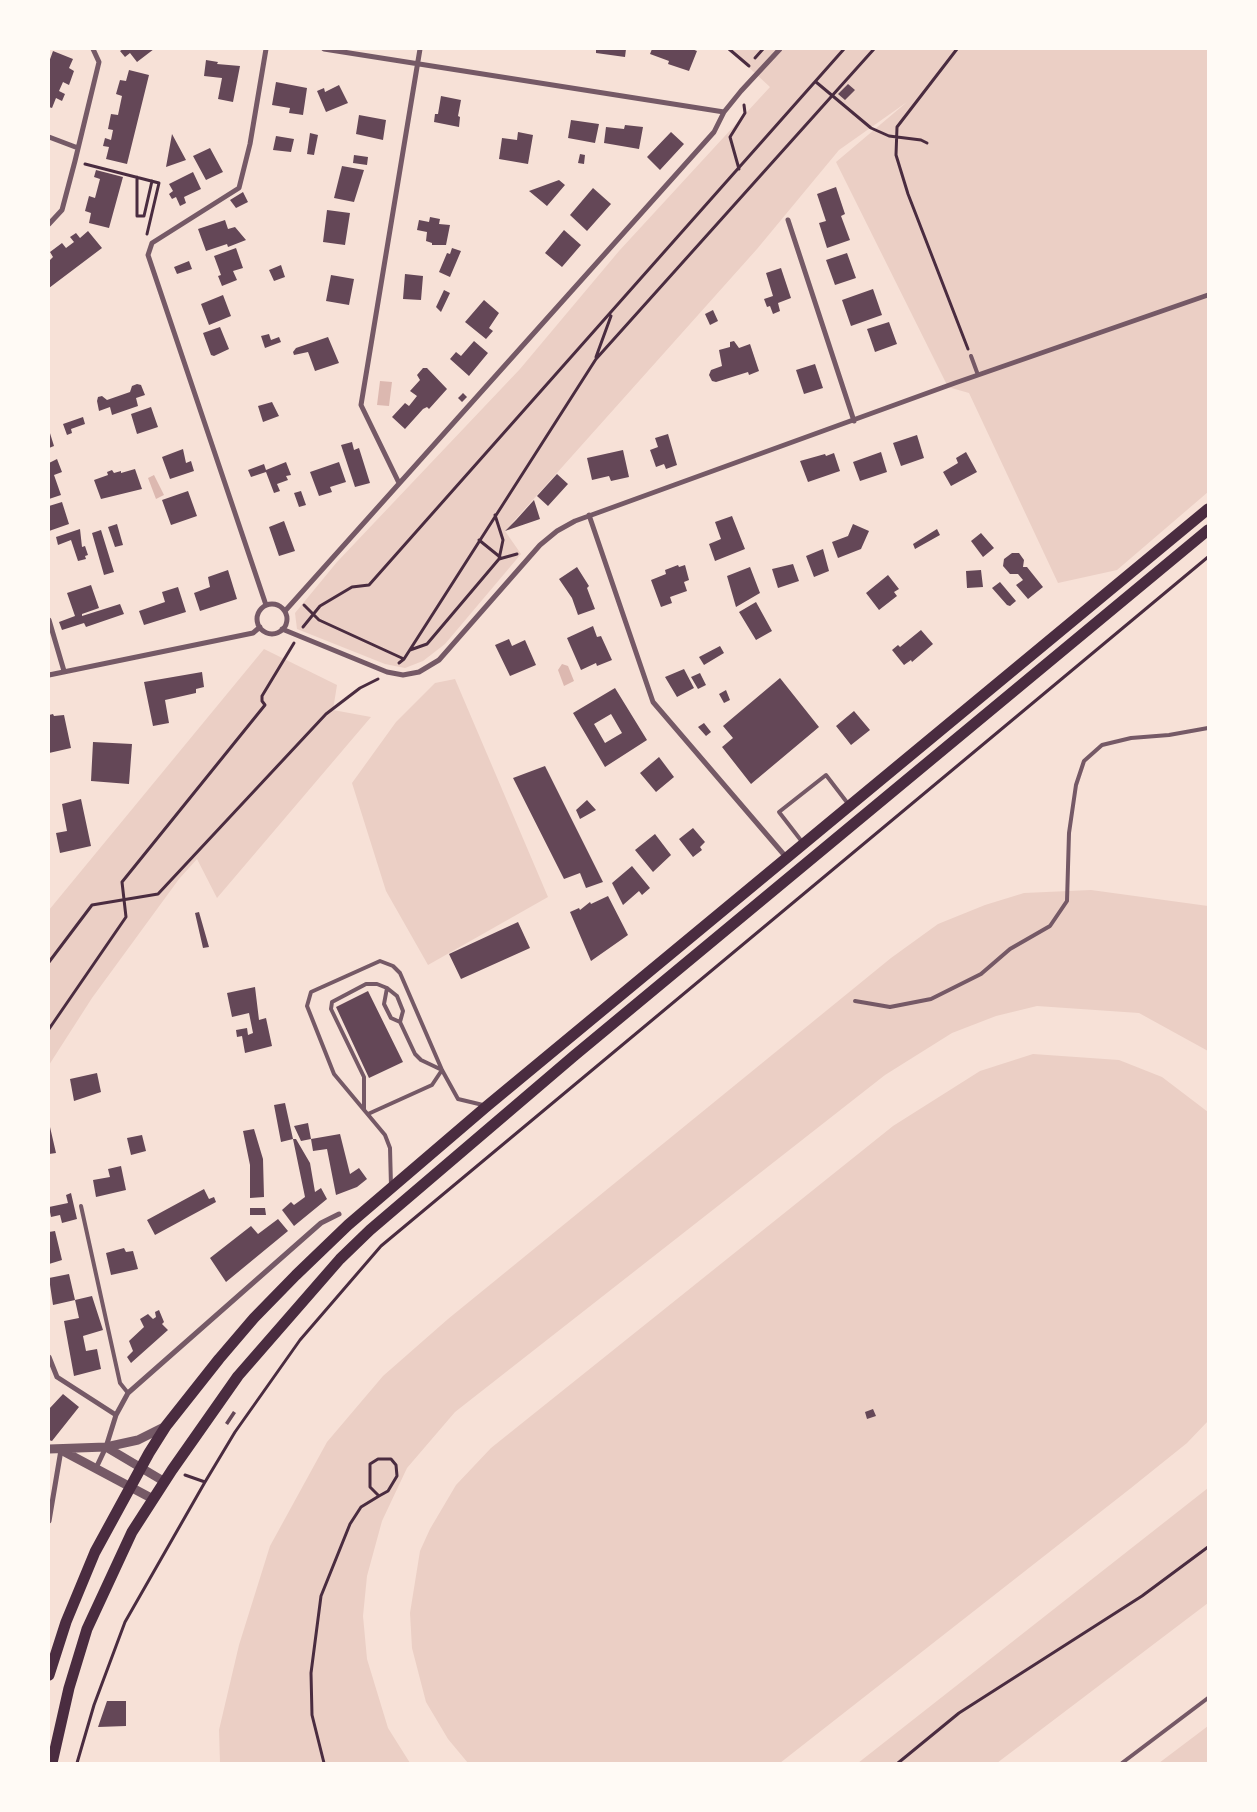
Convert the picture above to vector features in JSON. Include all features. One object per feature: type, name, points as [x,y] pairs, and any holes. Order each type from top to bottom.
[{"type":"main road","points":[[49,1675],[88,1568],[129,1486],[166,1426],[254,1318],[334,1237],[487,1106],[805,845],[1208,509]]},
{"type":"main road","points":[[52,1763],[69,1688],[87,1629],[122,1552],[153,1499],[206,1420],[253,1357],[323,1277],[370,1230],[574,1056],[1208,530]]},
{"type":"street","points":[[49,224],[62,210],[75,162],[99,62],[93,49]]},
{"type":"street","points":[[266,49],[250,144],[239,188],[152,243],[148,255],[266,605]]},
{"type":"street","points":[[324,49],[724,112]]},
{"type":"street","points":[[399,482],[360,405],[420,49]]},
{"type":"street","points":[[285,611],[714,132],[724,112],[780,49]]},
{"type":"street","points":[[49,137],[78,148]]},
{"type":"street","points":[[788,220],[854,420]]},
{"type":"street","points":[[282,629],[387,672],[403,675],[420,672],[432,666],[444,655],[540,544],[557,531],[589,515],[955,383],[1208,295]]},
{"type":"street","points":[[589,515],[653,702],[788,859]]},
{"type":"street","points":[[276,604],[285,611],[287,620],[282,629],[273,634],[263,631],[260,627],[258,614],[266,605],[276,604]]},
{"type":"street","points":[[49,620],[64,671]]},
{"type":"street","points":[[49,674],[253,633],[260,627]]},
{"type":"street","points":[[96,1468],[106,1447],[116,1415],[128,1393],[321,1223],[339,1214]]},
{"type":"street","points":[[49,1357],[57,1377],[116,1415]]},
{"type":"street","points":[[49,1450],[106,1447],[138,1440],[166,1426]]},
{"type":"street","points":[[106,1447],[165,1482]]},
{"type":"street","points":[[61,1449],[153,1499]]},
{"type":"street","points":[[49,1521],[61,1449]]},
{"type":"lane","points":[[971,356],[978,375]]},
{"type":"lane","points":[[855,1001],[890,1007],[931,999],[982,974],[1010,949],[1050,926],[1067,901],[1069,833],[1076,785],[1084,761],[1102,745],[1131,738],[1169,735],[1208,728]]},
{"type":"lane","points":[[805,845],[779,812],[826,775],[850,807]]},
{"type":"lane","points":[[391,1189],[390,1148],[385,1135],[334,1074],[308,1006],[311,992],[380,961],[393,966],[400,973],[442,1070],[458,1099],[487,1106]]},
{"type":"lane","points":[[364,1109],[364,1077],[330,1009],[332,1002],[366,984],[377,984],[387,988],[397,996],[403,1011],[400,1022],[415,1054],[421,1060],[442,1070]]},
{"type":"lane","points":[[387,988],[384,1004],[391,1018],[400,1022]]},
{"type":"lane","points":[[368,1114],[432,1085],[442,1070]]},
{"type":"lane","points":[[81,1206],[120,1383],[128,1393]]},
{"type":"lane","points":[[1122,1763],[1208,1698]]},
{"type":"path","points":[[729,49],[748,66]]},
{"type":"path","points":[[320,606],[352,587],[369,585],[844,49]]},
{"type":"path","points":[[396,665],[404,659],[495,514],[596,359],[830,95],[874,49]]},
{"type":"path","points":[[958,49],[897,127],[896,156],[908,194],[971,356]]},
{"type":"path","points":[[816,82],[871,128],[896,137],[921,140],[927,143]]},
{"type":"path","points":[[75,162],[159,183],[146,237],[152,243]]},
{"type":"path","points":[[137,177],[137,216],[144,216],[152,181]]},
{"type":"path","points":[[596,359],[612,313]]},
{"type":"path","points":[[409,650],[427,644],[500,558],[503,540],[495,514]]},
{"type":"path","points":[[479,540],[500,558]]},
{"type":"path","points":[[500,558],[516,554],[524,549]]},
{"type":"path","points":[[77,1763],[94,1705],[125,1622],[205,1482],[235,1432],[300,1340],[381,1246],[1208,557]]},
{"type":"path","points":[[312,614],[319,620],[404,659]]},
{"type":"path","points":[[49,1029],[126,917],[121,886],[124,879],[265,706],[262,696],[282,663]]},
{"type":"path","points":[[49,962],[92,905],[158,894],[326,714],[360,688],[379,678]]},
{"type":"path","points":[[324,1763],[312,1715],[311,1673],[321,1596],[350,1524],[361,1507],[388,1491],[397,1476],[396,1465],[391,1459],[378,1459],[370,1464],[370,1487],[379,1496]]},
{"type":"path","points":[[898,1763],[958,1713],[1142,1596],[1208,1547]]},
{"type":"shaded area","points":[[729,49],[1208,49],[1208,492],[1117,570],[1058,583],[969,393],[948,387],[836,162],[907,102],[839,150],[757,249],[505,531],[521,554],[445,644],[423,661],[405,668],[385,664],[297,629],[295,613],[337,562],[520,369],[619,251],[770,87]]},
{"type":"shaded area","points":[[380,381],[392,382],[389,406],[377,405]]},
{"type":"shaded area","points":[[154,475],[164,495],[156,499],[148,478]]},
{"type":"shaded area","points":[[264,649],[337,685],[333,710],[371,717],[217,898],[197,859],[179,879],[92,998],[49,1065],[49,910]]},
{"type":"shaded area","points":[[562,664],[568,666],[574,681],[564,686],[558,670]]},
{"type":"shaded area","points":[[455,679],[548,897],[428,965],[386,891],[352,783],[396,722],[435,683]]},
{"type":"shaded area","points":[[1091,890],[1208,906],[1208,1051],[1139,1013],[1037,1006],[996,1016],[952,1033],[885,1075],[455,1412],[407,1468],[382,1521],[367,1576],[363,1616],[367,1659],[388,1728],[410,1763],[220,1763],[219,1730],[239,1645],[270,1546],[327,1442],[383,1376],[448,1319],[891,958],[938,924],[985,905],[1024,893]]},
{"type":"shaded area","points":[[1033,1054],[1119,1060],[1162,1077],[1208,1112],[1208,1421],[1187,1443],[1131,1488],[780,1763],[468,1763],[448,1739],[426,1702],[412,1648],[410,1613],[420,1551],[430,1529],[456,1485],[491,1448],[893,1126],[980,1071]]},
{"type":"shaded area","points":[[1208,1488],[1208,1603],[997,1763],[858,1763]]},
{"type":"shaded area","points":[[1208,1726],[1208,1763],[1159,1763]]},
{"type":"building","points":[[123,49],[154,49],[137,62],[130,53],[125,57],[120,51]]},
{"type":"building","points":[[596,49],[626,49],[625,57],[596,53]]},
{"type":"building","points":[[652,49],[692,49],[697,51],[689,71],[668,64],[669,61],[650,54]]},
{"type":"building","points":[[53,51],[73,59],[69,68],[74,71],[69,85],[63,82],[59,91],[65,94],[62,101],[56,98],[52,108],[49,107],[49,62]]},
{"type":"building","points":[[206,60],[218,62],[217,64],[240,66],[233,102],[218,99],[222,78],[204,76]]},
{"type":"building","points":[[129,70],[149,75],[127,164],[106,159],[109,147],[103,146],[105,138],[111,140],[113,130],[108,129],[111,114],[118,115],[122,96],[116,94],[120,80],[126,81]]},
{"type":"building","points":[[276,82],[307,88],[303,115],[289,113],[290,108],[272,105]]},
{"type":"building","points":[[848,84],[855,90],[845,100],[838,94]]},
{"type":"building","points":[[339,85],[348,103],[326,112],[317,91],[324,88],[325,92]]},
{"type":"building","points":[[441,96],[461,100],[458,116],[460,117],[459,127],[434,122],[435,114],[438,114]]},
{"type":"building","points":[[359,115],[386,120],[383,140],[356,134]]},
{"type":"building","points":[[571,120],[599,124],[595,143],[568,138]]},
{"type":"building","points":[[625,125],[643,127],[639,149],[604,143],[606,127],[624,129]]},
{"type":"building","points":[[518,132],[533,135],[528,164],[499,159],[502,138],[517,140]]},
{"type":"building","points":[[671,132],[684,144],[660,170],[647,157]]},
{"type":"building","points":[[310,133],[318,135],[314,155],[307,154]]},
{"type":"building","points":[[172,134],[186,160],[166,167]]},
{"type":"building","points":[[276,136],[294,139],[291,152],[273,150]]},
{"type":"building","points":[[210,148],[223,172],[206,180],[193,156]]},
{"type":"building","points":[[580,154],[585,155],[584,164],[578,163]]},
{"type":"building","points":[[354,155],[368,157],[367,165],[353,163]]},
{"type":"building","points":[[342,166],[364,170],[354,202],[334,198]]},
{"type":"building","points":[[96,170],[123,177],[109,228],[89,223],[91,213],[85,211],[89,196],[95,198],[100,179],[94,177]]},
{"type":"building","points":[[193,172],[201,189],[184,197],[186,203],[180,206],[176,197],[172,199],[169,194],[173,191],[169,184]]},
{"type":"building","points":[[559,180],[565,185],[547,206],[529,191]]},
{"type":"building","points":[[836,187],[845,214],[841,216],[850,240],[827,248],[819,223],[826,221],[817,194]]},
{"type":"building","points":[[593,188],[611,204],[587,231],[570,215]]},
{"type":"building","points":[[243,192],[248,202],[236,208],[230,200]]},
{"type":"building","points":[[327,210],[350,213],[345,245],[323,242]]},
{"type":"building","points":[[430,217],[440,219],[439,224],[450,225],[446,245],[432,245],[432,243],[426,241],[427,232],[417,230],[419,220],[429,222]]},
{"type":"building","points":[[225,220],[228,229],[235,227],[246,240],[228,247],[227,244],[206,251],[198,229]]},
{"type":"building","points":[[564,230],[581,245],[562,267],[545,253]]},
{"type":"building","points":[[88,231],[102,248],[49,288],[49,261],[53,257],[50,252],[62,243],[66,248],[74,242],[70,237],[76,233],[80,238]]},
{"type":"building","points":[[236,248],[243,268],[233,271],[237,280],[222,286],[218,276],[221,275],[214,256]]},
{"type":"building","points":[[452,248],[461,251],[450,277],[439,272],[447,253],[450,254]]},
{"type":"building","points":[[847,253],[856,278],[835,285],[826,260]]},
{"type":"building","points":[[189,261],[192,269],[177,274],[174,267]]},
{"type":"building","points":[[281,265],[285,277],[274,281],[269,270]]},
{"type":"building","points":[[781,268],[791,298],[778,303],[780,311],[773,314],[770,306],[767,307],[764,299],[773,296],[766,273]]},
{"type":"building","points":[[405,274],[423,276],[421,300],[403,299]]},
{"type":"building","points":[[331,275],[354,279],[349,305],[326,301]]},
{"type":"building","points":[[873,289],[882,315],[851,326],[842,300]]},
{"type":"building","points":[[444,290],[450,293],[441,312],[436,307]]},
{"type":"building","points":[[223,295],[231,316],[209,325],[201,304]]},
{"type":"building","points":[[484,300],[499,313],[489,328],[493,331],[486,339],[465,322]]},
{"type":"building","points":[[713,310],[718,321],[710,325],[705,314]]},
{"type":"building","points":[[889,322],[897,344],[875,352],[867,329]]},
{"type":"building","points":[[220,327],[229,349],[214,356],[211,355],[203,333]]},
{"type":"building","points":[[269,334],[271,340],[279,337],[281,342],[265,348],[261,336]]},
{"type":"building","points":[[328,337],[339,363],[315,371],[308,352],[294,355],[293,352],[296,348]]},
{"type":"building","points":[[474,341],[488,353],[469,376],[450,359],[456,352],[461,356]]},
{"type":"building","points":[[734,341],[739,348],[750,344],[759,371],[749,375],[748,372],[716,382],[712,381],[709,375],[711,370],[722,366],[719,350],[730,347],[730,342]]},
{"type":"building","points":[[815,364],[823,388],[804,394],[796,370]]},
{"type":"building","points":[[423,368],[427,368],[447,389],[429,409],[427,407],[423,409],[405,429],[392,417],[405,403],[409,406],[417,396],[410,391],[420,380],[417,375]]},
{"type":"building","points":[[141,385],[145,395],[136,398],[138,406],[112,415],[110,407],[99,411],[98,397],[102,396],[107,400],[130,392],[132,386]]},
{"type":"building","points":[[463,393],[467,397],[462,402],[458,398]]},
{"type":"building","points":[[272,402],[279,416],[263,422],[258,406]]},
{"type":"building","points":[[151,407],[158,427],[137,434],[131,414]]},
{"type":"building","points":[[83,417],[85,424],[71,429],[72,433],[67,435],[63,424]]},
{"type":"building","points":[[49,430],[54,446],[49,448]]},
{"type":"building","points":[[668,434],[677,465],[666,469],[664,464],[656,467],[650,450],[658,447],[655,438]]},
{"type":"building","points":[[917,435],[924,458],[901,466],[893,443]]},
{"type":"building","points":[[352,442],[354,450],[359,448],[370,483],[355,487],[341,445]]},
{"type":"building","points":[[183,449],[186,463],[191,461],[194,471],[170,479],[162,457]]},
{"type":"building","points":[[623,450],[629,477],[611,481],[609,476],[592,480],[587,458]]},
{"type":"building","points":[[881,452],[887,472],[860,481],[853,462]]},
{"type":"building","points":[[966,452],[977,472],[951,486],[943,472],[958,463],[956,458]]},
{"type":"building","points":[[834,453],[840,471],[808,482],[800,461]]},
{"type":"building","points":[[57,459],[62,472],[54,475],[61,495],[49,499],[49,463]]},
{"type":"building","points":[[286,462],[291,475],[286,476],[288,480],[277,484],[280,491],[274,493],[266,472],[251,477],[248,470],[264,464],[266,470]]},
{"type":"building","points":[[339,462],[346,482],[330,487],[332,492],[319,496],[310,472]]},
{"type":"building","points":[[135,469],[142,489],[101,499],[94,480],[108,475],[107,472],[112,470],[114,473],[121,471],[121,473]]},
{"type":"building","points":[[557,474],[568,484],[548,506],[537,496]]},
{"type":"building","points":[[188,491],[197,516],[171,525],[162,500]]},
{"type":"building","points":[[301,491],[306,505],[299,507],[294,493]]},
{"type":"building","points":[[534,500],[540,519],[505,531],[516,520]]},
{"type":"building","points":[[62,502],[69,524],[49,531],[49,506]]},
{"type":"building","points":[[732,516],[745,549],[715,561],[709,544],[721,539],[715,522]]},
{"type":"building","points":[[284,521],[295,551],[279,556],[269,527]]},
{"type":"building","points":[[117,524],[123,545],[115,547],[108,527]]},
{"type":"building","points":[[853,524],[869,531],[861,549],[838,558],[832,542],[848,536]]},
{"type":"building","points":[[80,529],[82,547],[85,546],[88,555],[85,556],[86,559],[78,561],[71,540],[58,545],[56,537]]},
{"type":"building","points":[[937,529],[940,535],[915,549],[913,544]]},
{"type":"building","points":[[101,530],[114,572],[104,575],[92,533]]},
{"type":"building","points":[[981,533],[994,548],[983,557],[971,541]]},
{"type":"building","points":[[823,549],[829,571],[814,577],[806,556]]},
{"type":"building","points":[[1012,553],[1019,553],[1024,560],[1023,567],[1027,567],[1043,587],[1028,599],[1016,585],[1023,580],[1018,574],[1010,574],[1003,566],[1004,559]]},
{"type":"building","points":[[793,564],[799,581],[778,588],[772,569]]},
{"type":"building","points":[[678,565],[679,567],[685,565],[689,580],[684,582],[687,591],[670,597],[672,603],[661,607],[651,580],[666,574],[665,570]]},
{"type":"building","points":[[577,567],[589,586],[587,588],[595,609],[578,615],[572,598],[559,579]]},
{"type":"building","points":[[750,567],[760,593],[736,607],[727,576]]},
{"type":"building","points":[[228,570],[237,599],[200,611],[194,593],[210,587],[208,577]]},
{"type":"building","points":[[981,570],[983,587],[967,588],[966,571]]},
{"type":"building","points":[[888,575],[899,589],[894,592],[897,596],[879,610],[866,593]]},
{"type":"building","points":[[1000,582],[1016,601],[1010,606],[992,588]]},
{"type":"building","points":[[91,585],[99,608],[82,614],[82,616],[120,604],[124,614],[86,627],[84,623],[62,630],[59,622],[75,616],[67,593]]},
{"type":"building","points":[[178,587],[186,612],[144,625],[139,611],[165,602],[162,592]]},
{"type":"building","points":[[756,602],[772,631],[756,640],[739,612]]},
{"type":"building","points":[[593,626],[597,637],[601,636],[612,660],[597,666],[596,663],[581,670],[567,638]]},
{"type":"building","points":[[921,630],[933,644],[912,662],[911,660],[904,665],[892,650],[898,645],[900,647]]},
{"type":"building","points":[[509,639],[512,646],[525,640],[536,665],[510,676],[495,645]]},
{"type":"building","points":[[720,646],[724,653],[704,665],[699,657]]},
{"type":"building","points":[[684,669],[694,688],[677,697],[665,677]]},
{"type":"building","points":[[202,672],[204,687],[196,689],[196,693],[165,700],[169,723],[153,726],[144,682]]},
{"type":"building","points":[[700,673],[706,685],[698,689],[691,677]]},
{"type":"building","points":[[780,678],[819,727],[751,784],[722,747],[733,738],[723,726]]},
{"type":"building","points":[[615,688],[647,740],[605,767],[573,713]],"holes":[[[611,714],[622,733],[605,743],[594,724]]]},
{"type":"building","points":[[726,690],[730,700],[724,703],[719,694]]},
{"type":"building","points":[[854,711],[870,730],[851,745],[836,726]]},
{"type":"building","points":[[53,714],[54,716],[64,715],[71,748],[49,753],[49,715]]},
{"type":"building","points":[[704,723],[711,732],[706,736],[698,727]]},
{"type":"building","points":[[93,742],[132,744],[129,784],[91,781]]},
{"type":"building","points":[[659,757],[674,777],[656,792],[640,773]]},
{"type":"building","points":[[545,766],[603,882],[586,888],[580,873],[564,879],[513,778]]},
{"type":"building","points":[[81,799],[91,846],[60,853],[56,833],[67,831],[62,804]]},
{"type":"building","points":[[587,800],[596,810],[580,819],[576,810]]},
{"type":"building","points":[[693,828],[705,842],[700,847],[702,850],[693,857],[679,839]]},
{"type":"building","points":[[655,834],[671,855],[653,872],[635,850]]},
{"type":"building","points":[[632,866],[650,888],[642,895],[639,891],[623,905],[612,883]]},
{"type":"building","points":[[608,896],[628,935],[591,961],[570,912],[579,908],[580,910],[590,902],[591,904]]},
{"type":"building","points":[[199,912],[209,947],[203,948],[195,913]]},
{"type":"building","points":[[518,922],[530,948],[461,979],[449,954]]},
{"type":"building","points":[[255,987],[259,1020],[266,1018],[272,1046],[245,1053],[242,1036],[237,1037],[236,1030],[247,1028],[248,1035],[253,1033],[249,1013],[232,1017],[227,993]]},
{"type":"building","points":[[368,991],[403,1062],[369,1078],[336,1007]]},
{"type":"building","points":[[97,1073],[101,1092],[74,1101],[70,1079]]},
{"type":"building","points":[[285,1103],[293,1139],[281,1142],[274,1105]]},
{"type":"building","points":[[308,1123],[311,1139],[301,1141],[294,1126]]},
{"type":"building","points":[[49,1128],[56,1153],[49,1154]]},
{"type":"building","points":[[254,1129],[263,1159],[264,1197],[250,1198],[250,1165],[243,1131]]},
{"type":"building","points":[[340,1134],[350,1174],[359,1168],[367,1179],[357,1187],[336,1195],[327,1149],[313,1151],[311,1139]]},
{"type":"building","points":[[142,1135],[146,1151],[131,1155],[127,1138]]},
{"type":"building","points":[[293,1139],[296,1139],[310,1163],[315,1192],[321,1188],[327,1199],[294,1226],[282,1210],[291,1202],[294,1205],[305,1197]]},
{"type":"building","points":[[121,1166],[126,1190],[96,1197],[93,1180],[110,1177],[108,1169]]},
{"type":"building","points":[[204,1189],[209,1199],[214,1197],[216,1202],[155,1235],[147,1220]]},
{"type":"building","points":[[71,1193],[77,1219],[62,1223],[60,1215],[51,1217],[49,1207],[68,1203],[66,1195]]},
{"type":"building","points":[[250,1208],[265,1208],[266,1215],[250,1215]]},
{"type":"building","points":[[278,1219],[288,1231],[226,1282],[210,1258],[251,1226],[258,1234]]},
{"type":"building","points":[[55,1231],[62,1260],[49,1264],[49,1232]]},
{"type":"building","points":[[124,1248],[126,1252],[133,1251],[138,1269],[111,1275],[106,1253]]},
{"type":"building","points":[[69,1274],[75,1300],[53,1305],[49,1278]]},
{"type":"building","points":[[92,1296],[103,1330],[83,1336],[86,1351],[97,1349],[101,1369],[74,1376],[64,1321],[79,1318],[75,1300]]},
{"type":"building","points":[[159,1310],[164,1322],[162,1324],[168,1330],[131,1363],[127,1357],[133,1351],[129,1341],[144,1327],[140,1319],[148,1314],[153,1319],[156,1317],[155,1312]]},
{"type":"building","points":[[63,1394],[79,1407],[52,1441],[49,1440],[49,1409]]},
{"type":"building","points":[[873,1409],[876,1416],[867,1419],[865,1412]]},
{"type":"building","points":[[233,1411],[236,1413],[228,1425],[225,1423]]},
{"type":"building","points":[[107,1701],[126,1701],[126,1726],[98,1727]]}]
